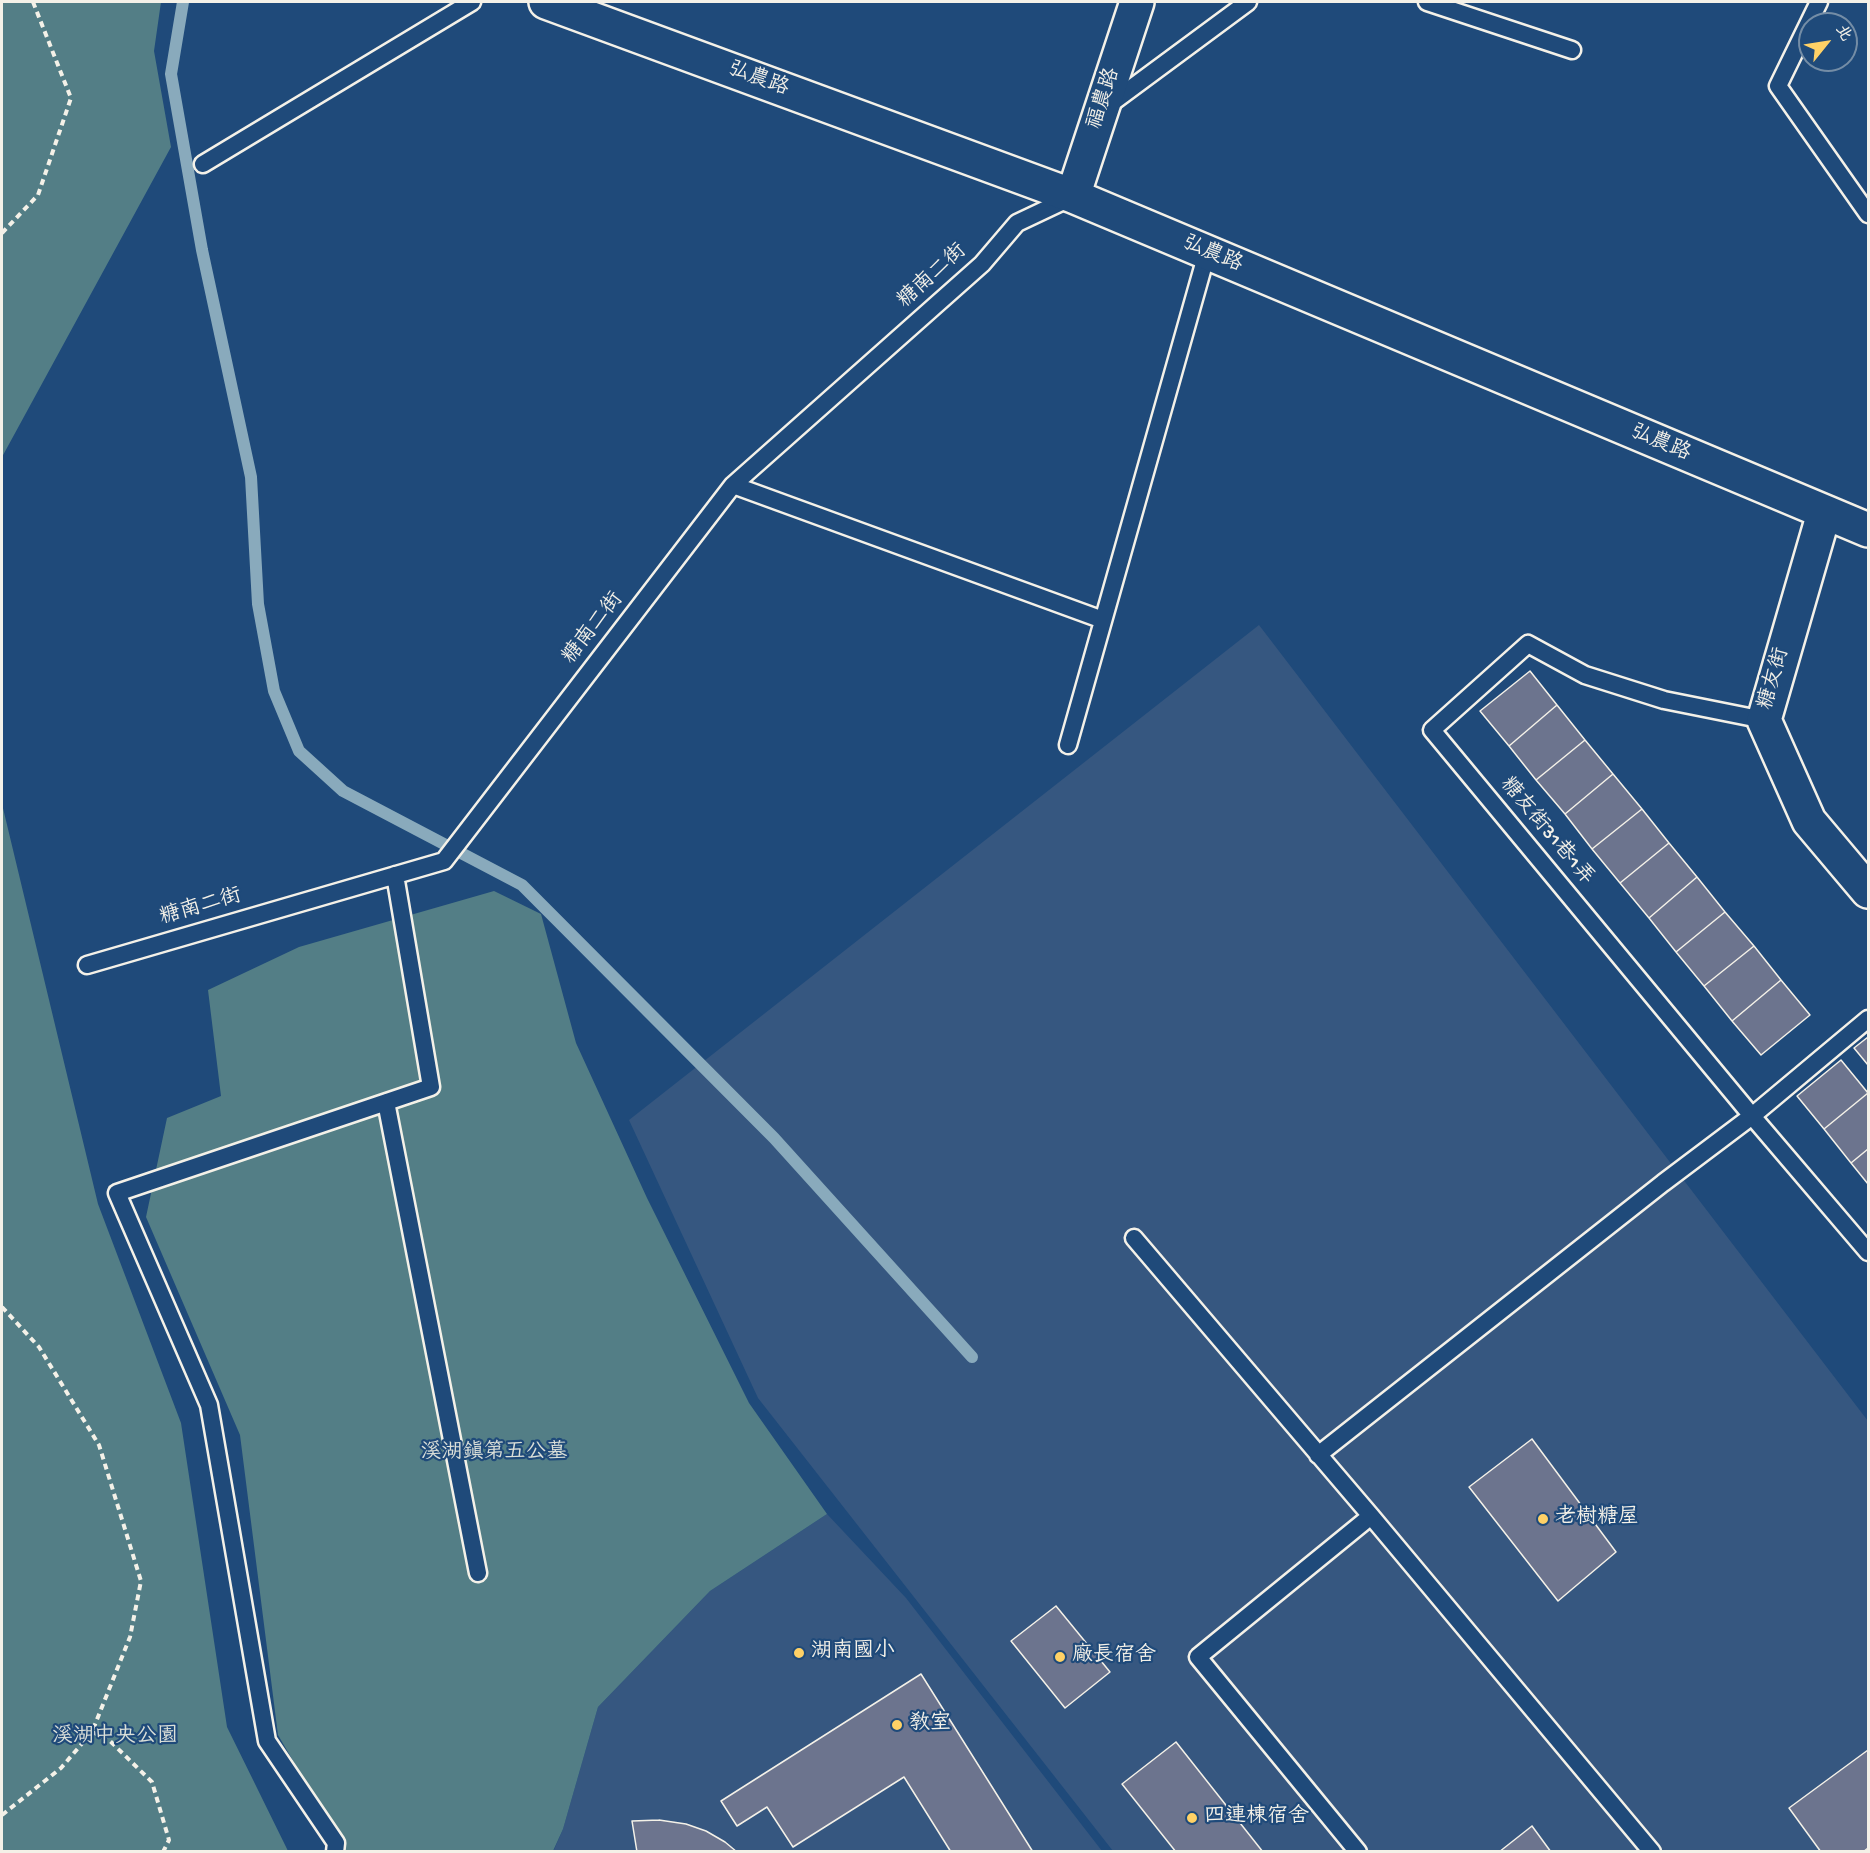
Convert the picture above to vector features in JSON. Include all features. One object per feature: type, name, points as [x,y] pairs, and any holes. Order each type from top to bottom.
[{"type":"street","name":"弘農路","points":[[546,2],[1072,196],[1869,530]]},
{"type":"street","name":"福農路","points":[[1072,196],[1137,2]]},
{"type":"street","name":"糖友街","points":[[1824,513],[1764,720],[1809,821],[1869,891]]},
{"type":"lane","points":[[204,164],[472,2]]},
{"type":"lane","points":[[1101,111],[1248,2]]},
{"type":"lane","points":[[1427,2],[1572,50]]},
{"type":"lane","points":[[1819,2],[1778,86],[1869,214]]},
{"type":"lane","name":"糖南二街","points":[[87,965],[444,861],[733,485],[982,264],[1017,223],[1072,196]]},
{"type":"lane","points":[[1068,745],[1208,254]]},
{"type":"lane","points":[[733,485],[1103,620]]},
{"type":"lane","name":"糖友街31巷1弄","points":[[1764,720],[1664,700],[1585,675],[1528,644],[1432,730],[1752,1116],[1869,1252]]},
{"type":"lane","points":[[335,1851],[336,1843],[267,1741],[209,1405],[117,1193],[431,1087],[394,875]]},
{"type":"lane","points":[[1318,1455],[1663,1183],[1752,1116],[1869,1019]]},
{"type":"lane","points":[[386,1102],[478,1573]]},
{"type":"lane","points":[[1134,1238],[1652,1851]]},
{"type":"lane","points":[[1358,1851],[1198,1658],[1371,1516]]},
{"type":"path","points":[[2,233],[38,195],[71,98],[33,2]]},
{"type":"path","points":[[2,1307],[39,1347],[99,1445],[141,1581],[130,1637],[92,1732],[61,1768],[2,1815]]},
{"type":"path","points":[[92,1732],[108,1739],[153,1782],[169,1840],[163,1851]]},
{"type":"shaded area","points":[[1259,625],[1868,1421],[1868,1851],[1113,1851],[758,1398],[629,1120]]},
{"type":"shaded area","name":"湖南國小","points":[[827,1514],[906,1598],[1102,1851],[553,1852],[563,1829],[598,1707],[710,1591]]},
{"type":"green space","points":[[2,2],[161,2],[154,51],[171,147],[2,457]]},
{"type":"green space","name":"溪湖中央公園","points":[[2,804],[98,1204],[181,1423],[227,1727],[288,1851],[2,1851]]},
{"type":"green space","name":"溪湖鎮第五公墓","points":[[494,891],[541,914],[576,1043],[647,1198],[749,1403],[827,1514],[710,1591],[598,1707],[563,1829],[553,1851],[346,1851],[278,1735],[240,1435],[146,1217],[167,1118],[221,1096],[208,990],[299,947]]},
{"type":"building","points":[[1530,671],[1557,705],[1509,746],[1480,711]]},
{"type":"building","points":[[1557,705],[1585,740],[1536,780],[1509,746]]},
{"type":"building","points":[[1585,740],[1613,774],[1565,814],[1536,780]]},
{"type":"building","points":[[1613,774],[1642,809],[1592,849],[1565,814]]},
{"type":"building","points":[[1642,809],[1669,843],[1620,883],[1592,849]]},
{"type":"building","points":[[1669,843],[1697,877],[1649,918],[1620,883]]},
{"type":"building","points":[[1697,877],[1725,912],[1676,952],[1649,918]]},
{"type":"building","points":[[1725,912],[1754,946],[1704,986],[1676,952]]},
{"type":"building","points":[[1754,946],[1781,980],[1732,1021],[1704,986]]},
{"type":"building","points":[[1781,980],[1810,1015],[1761,1055],[1732,1021]]},
{"type":"building","points":[[1868,1037],[1868,1065],[1854,1048]]},
{"type":"building","points":[[1841,1060],[1868,1093],[1824,1129],[1797,1096]]},
{"type":"building","points":[[1868,1093],[1868,1149],[1851,1163],[1824,1129]]},
{"type":"building","points":[[1868,1149],[1868,1184],[1851,1163]]},
{"type":"building","name":"老樹糖屋","points":[[1532,1439],[1616,1552],[1558,1601],[1469,1487]]},
{"type":"building","name":"廠長宿舍","points":[[1056,1606],[1110,1672],[1065,1708],[1011,1641]]},
{"type":"building","name":"教室","points":[[921,1674],[1033,1852],[951,1852],[904,1777],[793,1847],[767,1807],[737,1826],[721,1801]]},
{"type":"building","name":"四連棟宿舍","points":[[1176,1742],[1263,1852],[1176,1852],[1122,1784]]},
{"type":"building","points":[[1868,1750],[1868,1848],[1863,1852],[1821,1852],[1789,1808]]},
{"type":"building","points":[[659,1820],[686,1824],[706,1831],[737,1852],[637,1852],[632,1821]]},
{"type":"building","points":[[1532,1826],[1551,1852],[1499,1852]]},
{"type":"waterway","points":[[183,2],[171,74],[202,250],[251,477],[258,604],[274,691],[299,751],[343,791],[522,885],[774,1138],[972,1357]]},
{"type":"place","name":"老樹糖屋","points":[[1543,1519]]},
{"type":"place","name":"湖南國小","points":[[799,1653]]},
{"type":"place","name":"廠長宿舍","points":[[1060,1657]]},
{"type":"place","name":"教室","points":[[897,1725]]},
{"type":"place","name":"四連棟宿舍","points":[[1192,1818]]}]
